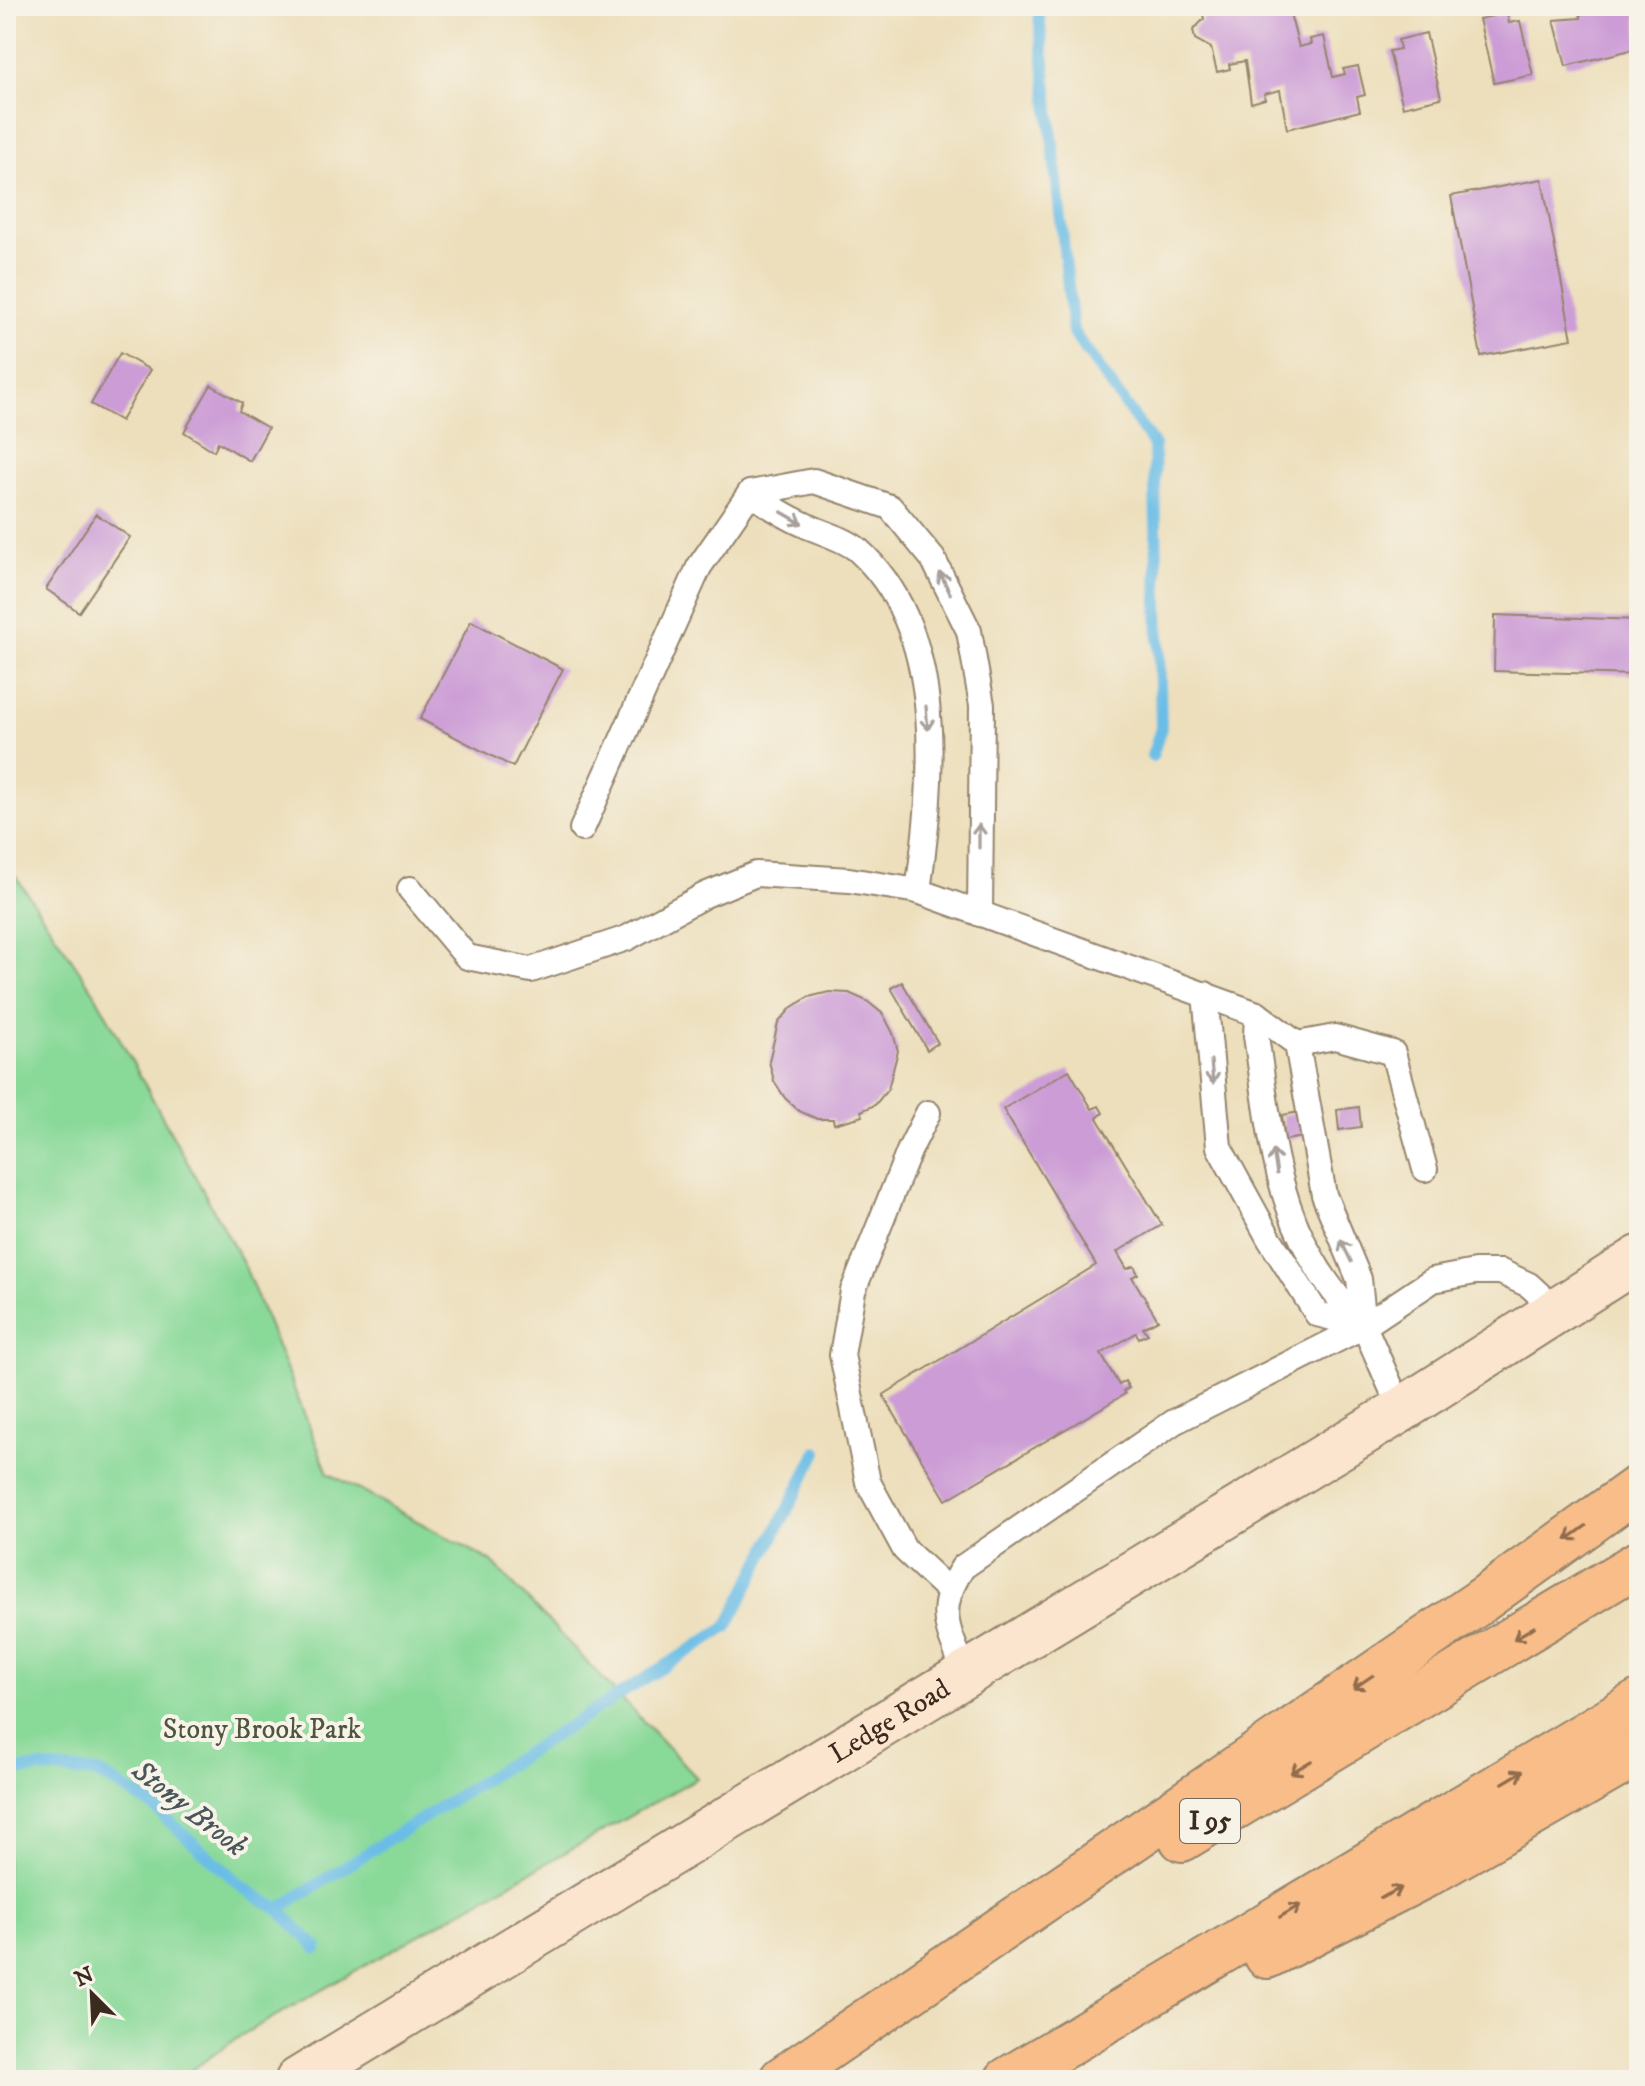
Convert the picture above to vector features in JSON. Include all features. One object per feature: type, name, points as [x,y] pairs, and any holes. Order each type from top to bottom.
[{"type":"highway","points":[[782,2080],[1478,1603],[1639,1487]]},
{"type":"highway","name":"I 95","points":[[782,2080],[1639,1563]]},
{"type":"highway","points":[[1007,2080],[1639,1702]]},
{"type":"highway","points":[[1022,2080],[1426,1875],[1639,1753]]},
{"type":"main road","name":"Ledge Road","points":[[298,2080],[1401,1410],[1639,1258]]},
{"type":"main road","name":"Ledge Road","points":[[1479,1358],[1639,1287]]},
{"type":"lane","points":[[582,829],[699,567],[750,493],[814,481],[890,507],[933,559],[969,631],[982,705],[980,914]]},
{"type":"lane","points":[[750,493],[799,523],[856,549],[888,587],[917,647],[928,721],[926,833],[918,891]]},
{"type":"lane","points":[[410,889],[467,957],[531,970],[627,938],[705,895],[756,874],[849,880],[918,891],[1257,1014],[1297,1044],[1324,1195],[1359,1279],[1364,1326],[1401,1410]]},
{"type":"lane","points":[[1205,994],[1219,1147],[1269,1238],[1317,1314],[1364,1326]]},
{"type":"lane","points":[[1257,1014],[1256,1036],[1277,1175],[1309,1258],[1341,1303],[1364,1326]]},
{"type":"lane","points":[[1297,1044],[1335,1037],[1393,1053],[1425,1169]]},
{"type":"lane","points":[[928,1113],[910,1149],[853,1291],[842,1355],[868,1482],[905,1550],[948,1590]]},
{"type":"lane","points":[[965,1673],[945,1620],[948,1590],[963,1567],[1174,1422],[1364,1326],[1433,1280],[1475,1272],[1501,1272],[1529,1285],[1556,1310]]},
{"type":"green space","name":"Stony Brook Park","points":[[6,862],[95,994],[245,1267],[328,1473],[491,1561],[697,1778],[242,2035],[177,2080],[6,2080]]},
{"type":"building","points":[[1201,6],[1288,6],[1299,47],[1311,44],[1310,39],[1324,36],[1333,77],[1345,74],[1343,69],[1358,66],[1365,95],[1357,97],[1360,111],[1287,129],[1280,90],[1264,94],[1265,99],[1251,103],[1245,61],[1229,64],[1230,69],[1217,72],[1211,48],[1195,39],[1193,30],[1204,19]]},
{"type":"building","points":[[1579,6],[1636,6],[1639,48],[1566,66],[1554,20],[1581,18]]},
{"type":"building","points":[[1507,13],[1509,23],[1520,21],[1533,75],[1494,83],[1479,19]]},
{"type":"building","points":[[1426,33],[1441,98],[1403,107],[1389,51],[1400,49],[1398,40]]},
{"type":"building","points":[[1542,179],[1572,339],[1481,356],[1451,196]]},
{"type":"building","points":[[120,353],[150,370],[121,421],[91,404]]},
{"type":"building","points":[[211,385],[242,403],[239,411],[268,428],[250,461],[218,442],[214,451],[184,432]]},
{"type":"building","points":[[96,514],[130,537],[79,612],[46,589]]},
{"type":"building","points":[[1495,615],[1639,620],[1639,675],[1494,671]]},
{"type":"building","points":[[471,621],[563,669],[513,767],[420,719]]},
{"type":"building","points":[[902,982],[938,1043],[927,1050],[891,988]]},
{"type":"building","points":[[829,992],[849,993],[867,1001],[883,1014],[898,1051],[888,1089],[875,1105],[861,1111],[863,1116],[834,1124],[833,1119],[817,1119],[799,1111],[785,1098],[774,1081],[769,1061],[778,1023],[792,1007],[809,997]]},
{"type":"building","points":[[1069,1070],[1092,1109],[1099,1106],[1103,1113],[1097,1118],[1162,1225],[1117,1252],[1127,1269],[1134,1266],[1138,1274],[1132,1277],[1158,1320],[1143,1328],[1148,1334],[1139,1338],[1136,1333],[1101,1354],[1119,1385],[1125,1381],[1129,1388],[1123,1391],[1125,1394],[946,1500],[883,1395],[1096,1265],[1003,1109]]},
{"type":"building","points":[[1359,1107],[1361,1127],[1339,1130],[1337,1110]]},
{"type":"building","points":[[1300,1112],[1304,1137],[1285,1140],[1282,1115]]},
{"type":"waterway","points":[[1038,6],[1073,332],[1154,445],[1161,728],[1152,756]]},
{"type":"waterway","points":[[278,1909],[727,1627],[817,1452]]},
{"type":"waterway","name":"Stony Brook","points":[[6,1771],[43,1768],[98,1773],[149,1803],[245,1889],[278,1909],[317,1948]]},
{"type":"railway","points":[[6,24],[17,6]]}]
